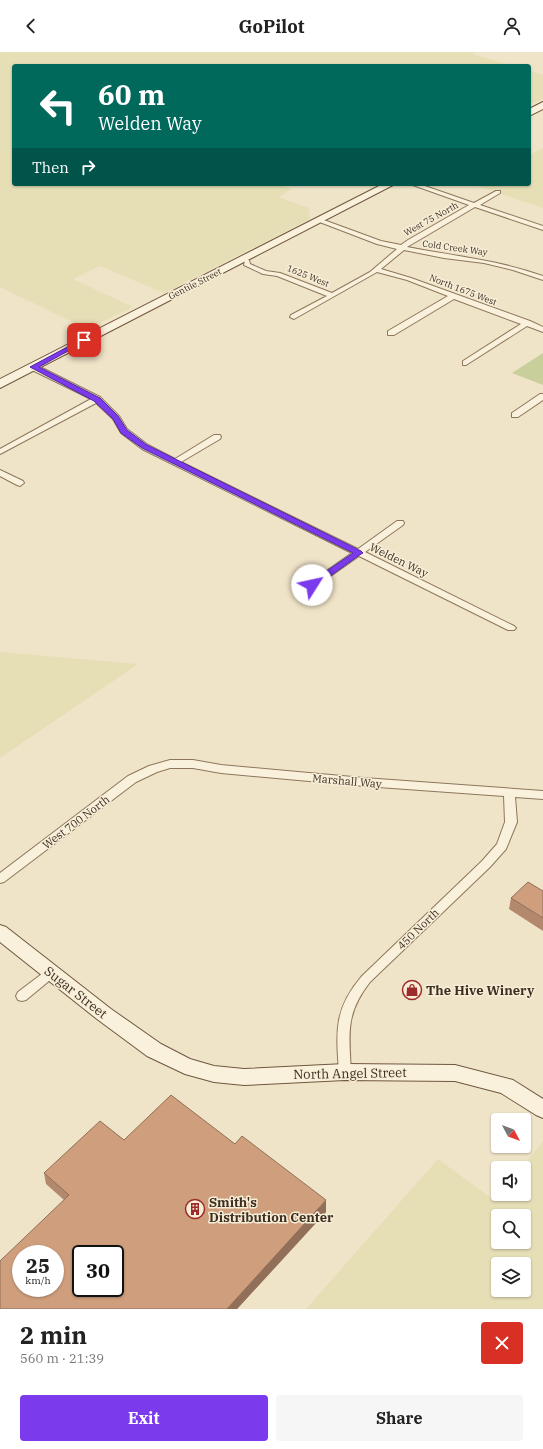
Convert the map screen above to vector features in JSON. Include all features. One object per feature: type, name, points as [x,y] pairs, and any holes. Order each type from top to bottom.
[{"type":"main road","points":[[531,111],[543,105]]},
{"type":"main road","name":"Gentile Street","points":[[0,384],[245,261],[319,220],[386,186]]},
{"type":"main road","name":"Sugar Street","points":[[0,932],[51,973],[154,1050]]},
{"type":"main road","name":"North Angel Street","points":[[154,1050],[185,1066],[214,1074],[244,1077],[344,1072],[455,1073],[506,1086],[543,1109]]},
{"type":"street","points":[[419,186],[543,228]]},
{"type":"street","name":"West 75 North","points":[[294,317],[376,270],[410,241],[498,192]]},
{"type":"street","name":"Cold Creek Way","points":[[319,220],[359,236],[401,248],[444,256],[484,261],[515,268],[543,278]]},
{"type":"street","name":"1625 West","points":[[245,261],[247,265],[265,273],[278,274],[332,296]]},
{"type":"street","name":"North 1675 West","points":[[376,270],[409,279],[543,330]]},
{"type":"street","points":[[391,333],[454,296]]},
{"type":"street","points":[[466,363],[527,324]]},
{"type":"street","name":"Welden Way","points":[[33,367],[97,399],[116,418],[124,432],[145,447],[511,628]]},
{"type":"street","points":[[515,416],[543,396]]},
{"type":"street","points":[[0,452],[97,399]]},
{"type":"street","points":[[175,462],[217,437]]},
{"type":"street","points":[[0,472],[20,483]]},
{"type":"street","points":[[312,585],[400,523]]},
{"type":"street","name":"Marshall Way","points":[[153,768],[170,764],[193,764],[221,770],[543,795]]},
{"type":"street","name":"West 700 North","points":[[0,879],[132,780],[153,768]]},
{"type":"street","name":"450 North","points":[[344,1072],[342,1022],[348,1002],[356,989],[486,864],[502,846],[511,822],[509,793]]},
{"type":"street","points":[[22,996],[51,973]]},
{"type":"shaded area","points":[[0,52],[475,52],[472,54],[506,64],[12,64],[12,186],[283,186],[292,189],[278,197],[309,208],[310,219],[164,293],[100,266],[73,279],[133,307],[87,329],[0,287]]},
{"type":"shaded area","points":[[531,72],[543,75],[543,99],[531,104]]},
{"type":"shaded area","points":[[543,148],[543,208],[477,186],[531,186],[531,154]]},
{"type":"shaded area","points":[[0,652],[138,664],[0,758]]},
{"type":"shaded area","points":[[543,1141],[543,1309],[306,1309],[438,1159],[491,1198],[491,1201],[531,1201],[531,1161],[527,1161]]},
{"type":"green space","points":[[543,353],[543,385],[512,373]]},
{"type":"building","points":[[528,882],[543,891],[543,918],[511,898]]},
{"type":"building","name":"Smith's Distribution Center","points":[[171,1095],[235,1144],[242,1136],[326,1200],[227,1309],[0,1309],[0,1261],[12,1250],[12,1297],[64,1297],[64,1245],[17,1245],[69,1195],[44,1173],[100,1121],[124,1140]]},
{"type":"place","name":"The Hive Winery","points":[[412,990]]},
{"type":"place","name":"Smith's Distribution Center","points":[[195,1209]]},
{"type":"route","points":[[84,340],[33,367],[97,399],[116,418],[124,432],[145,447],[358,553],[312,585]]}]
